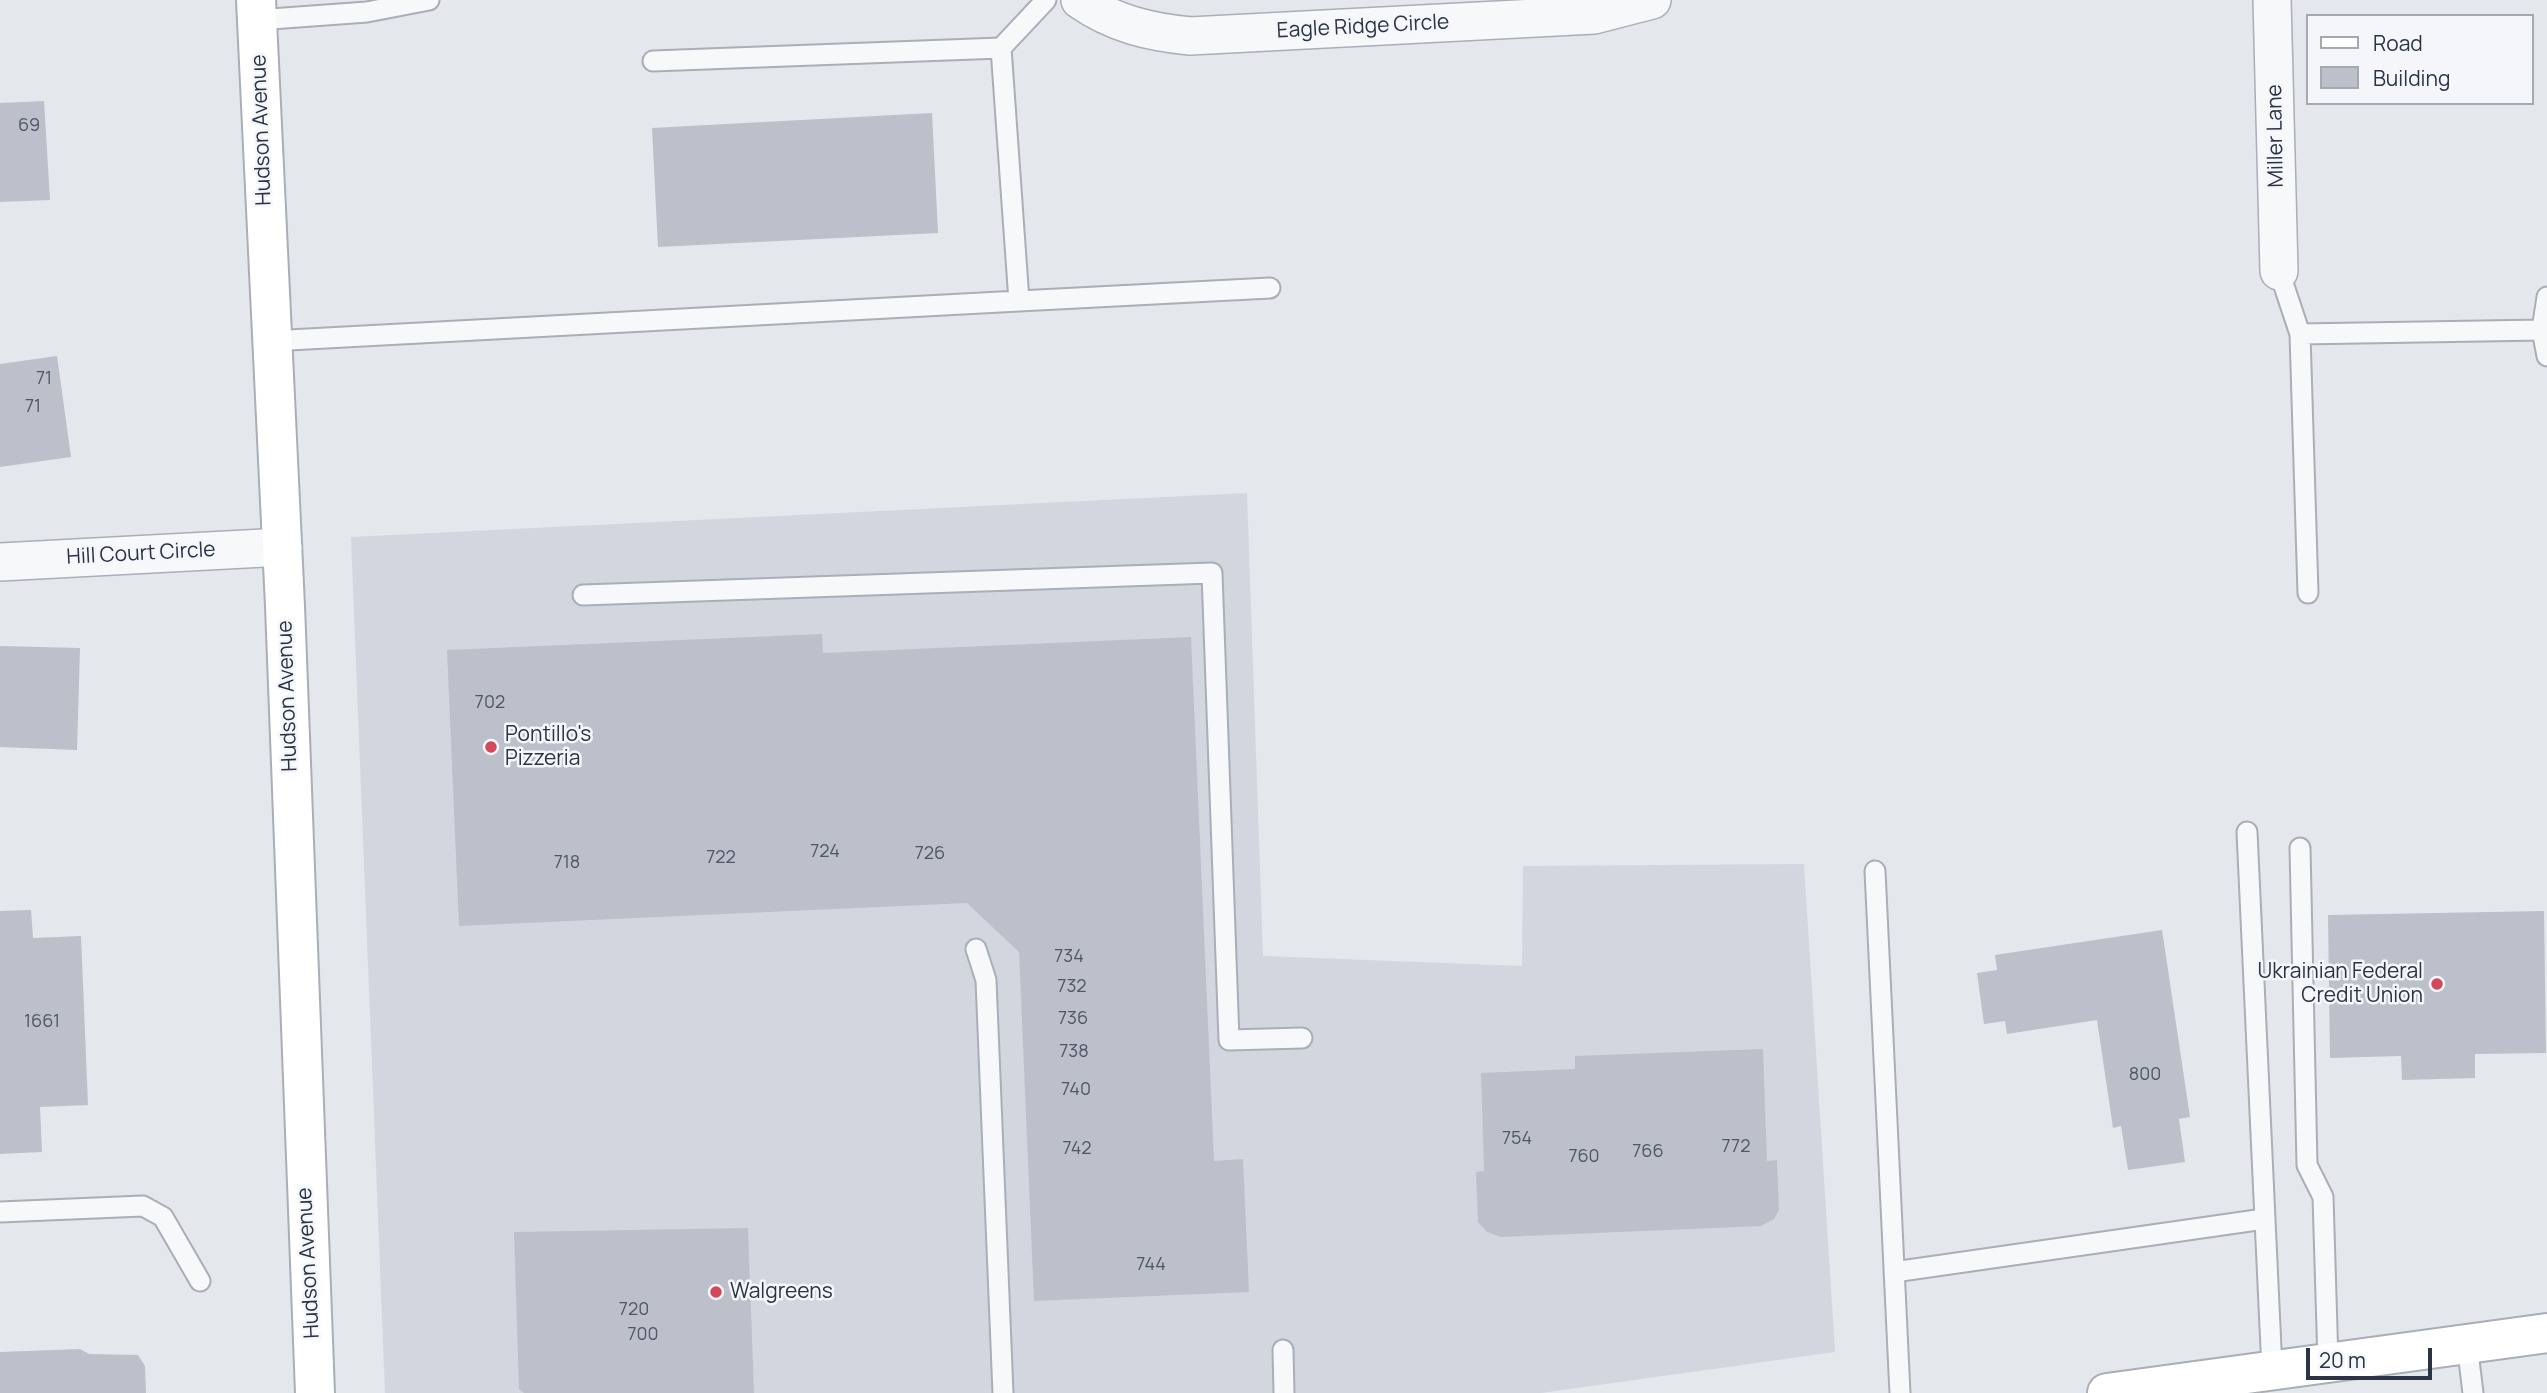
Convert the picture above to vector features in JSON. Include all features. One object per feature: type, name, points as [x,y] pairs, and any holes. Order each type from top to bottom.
[{"type":"main road","name":"Hudson Avenue","points":[[257,10],[270,341],[283,547],[315,1393]]},
{"type":"main road","points":[[2107,1393],[2249,1379],[2328,1363],[2547,1333]]},
{"type":"street","name":"Eagle Ridge Circle","points":[[1080,0],[1124,24],[1154,33],[1191,36],[1594,15],[1652,0]]},
{"type":"street","name":"Miller Lane","points":[[2272,0],[2279,271]]},
{"type":"street","name":"Hill Court Circle","points":[[0,562],[283,547]]},
{"type":"lane","points":[[257,10],[368,12],[429,0]]},
{"type":"lane","points":[[653,61],[1001,47],[1046,0]]},
{"type":"lane","points":[[1001,47],[1019,301]]},
{"type":"lane","points":[[2279,271],[2300,334],[2308,593]]},
{"type":"lane","points":[[270,341],[1270,288]]},
{"type":"lane","points":[[2547,297],[2542,330],[2547,356]]},
{"type":"lane","points":[[2300,334],[2542,330]]},
{"type":"lane","points":[[583,595],[1212,573],[1229,1040],[1302,1038]]},
{"type":"lane","points":[[2247,832],[2264,1219],[2249,1379]]},
{"type":"lane","points":[[2300,848],[2307,1165],[2323,1197],[2328,1363]]},
{"type":"lane","points":[[1875,871],[1900,1393]]},
{"type":"lane","points":[[976,949],[986,980],[1003,1393]]},
{"type":"lane","points":[[0,1212],[143,1206],[163,1217],[200,1281]]},
{"type":"lane","points":[[1894,1272],[2264,1219]]},
{"type":"lane","points":[[2467,1344],[2473,1393]]},
{"type":"lane","points":[[1283,1350],[1284,1393]]},
{"type":"shaded area","points":[[1247,493],[1263,956],[1522,966],[1523,866],[1804,864],[1835,1352],[1541,1393],[385,1393],[351,537]]},
{"type":"building","points":[[44,101],[50,200],[0,202],[0,103]]},
{"type":"building","points":[[932,113],[938,233],[658,247],[652,128]]},
{"type":"building","points":[[57,356],[71,457],[0,467],[0,364]]},
{"type":"building","points":[[822,634],[823,653],[1191,637],[1214,1161],[1243,1159],[1249,1292],[1034,1301],[1019,952],[967,903],[459,926],[447,650]]},
{"type":"building","points":[[0,646],[80,648],[77,750],[0,747]]},
{"type":"building","points":[[31,910],[33,938],[81,936],[88,1105],[40,1107],[42,1152],[0,1154],[0,911]]},
{"type":"building","name":"Ukrainian Federal Credit Union","points":[[2544,911],[2546,1053],[2475,1054],[2475,1078],[2402,1080],[2401,1056],[2330,1058],[2328,915]]},
{"type":"building","points":[[2162,930],[2190,1117],[2179,1119],[2185,1162],[2128,1170],[2121,1126],[2113,1128],[2097,1020],[2007,1034],[2005,1021],[1984,1024],[1977,973],[1997,970],[1995,955]]},
{"type":"building","points":[[1763,1049],[1767,1161],[1777,1160],[1779,1210],[1774,1219],[1761,1226],[1501,1237],[1487,1232],[1478,1222],[1476,1172],[1484,1171],[1481,1073],[1575,1069],[1575,1056]]},
{"type":"building","name":"Walgreens","points":[[748,1228],[754,1393],[524,1393],[519,1389],[514,1232]]},
{"type":"building","points":[[80,1349],[89,1354],[138,1355],[145,1366],[146,1393],[0,1393],[0,1352]]},
{"type":"place","name":"Pontillo's Pizzeria","points":[[491,747]]},
{"type":"place","name":"Ukrainian Federal Credit Union","points":[[2437,984]]},
{"type":"place","name":"Walgreens","points":[[716,1292]]}]
